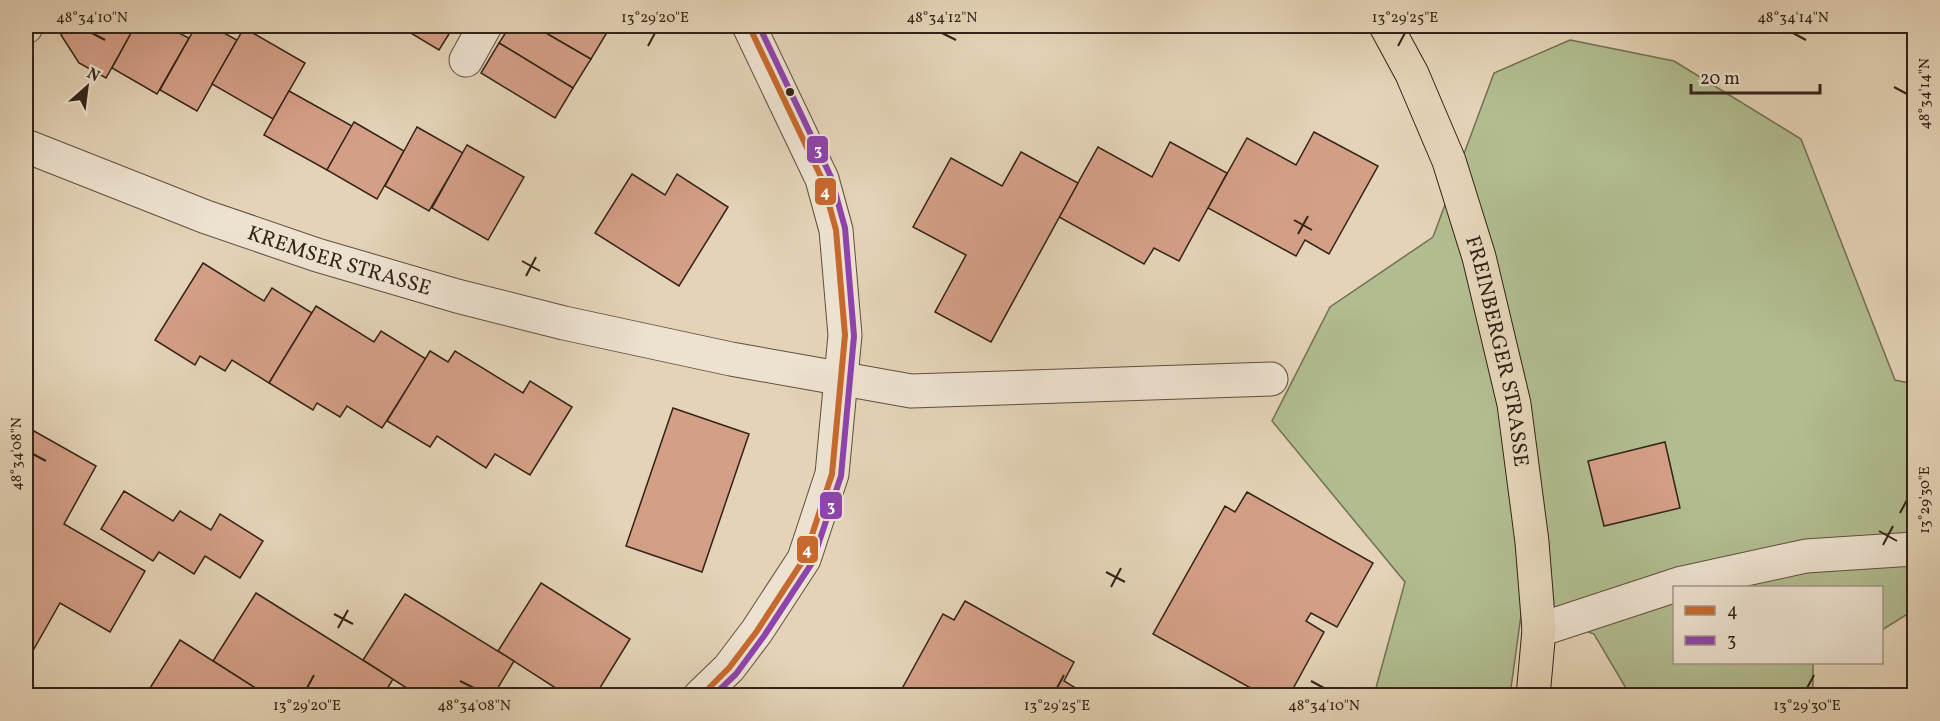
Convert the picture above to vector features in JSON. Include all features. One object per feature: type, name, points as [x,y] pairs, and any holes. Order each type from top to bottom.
[{"type":"main road","name":"FREINBERGER STRASSE","points":[[1386,26],[1412,74],[1449,161],[1479,257],[1514,404],[1532,542],[1539,630],[1533,696]]},
{"type":"street","points":[[466,60],[485,26]]},
{"type":"street","points":[[700,696],[729,668],[804,560],[832,474],[842,379],[845,335],[836,230],[822,179],[749,26]]},
{"type":"street","name":"KREMSER STRASSE","points":[[26,146],[217,221],[317,255],[436,290],[586,328],[731,359],[911,391],[1271,379]]},
{"type":"street","points":[[1539,630],[1682,583],[1794,558],[1914,549]]},
{"type":"green space","points":[[1570,40],[1674,61],[1801,139],[1895,380],[1914,384],[1914,610],[1883,629],[1883,586],[1673,586],[1673,664],[1813,664],[1813,695],[1630,695],[1594,634],[1522,608],[1510,695],[1374,695],[1405,582],[1272,421],[1330,307],[1433,237],[1494,73]]},
{"type":"building","points":[[67,26],[135,26],[106,78],[79,63],[61,35]]},
{"type":"building","points":[[135,26],[165,26],[189,38],[157,94],[112,68]]},
{"type":"building","points":[[196,26],[211,26],[237,40],[197,111],[160,90]]},
{"type":"building","points":[[399,26],[454,26],[439,50]]},
{"type":"building","points":[[510,26],[534,26],[591,59],[573,88],[499,43]]},
{"type":"building","points":[[534,26],[603,26],[609,29],[591,59]]},
{"type":"building","points":[[244,28],[305,63],[273,119],[212,84]]},
{"type":"building","points":[[499,43],[573,88],[555,118],[481,73]]},
{"type":"building","points":[[289,91],[352,126],[327,170],[264,135]]},
{"type":"building","points":[[354,122],[404,151],[377,199],[327,170]]},
{"type":"building","points":[[417,127],[463,153],[429,211],[385,186]]},
{"type":"building","points":[[1314,132],[1378,166],[1329,254],[1305,240],[1296,256],[1208,208],[1247,138],[1296,165]]},
{"type":"building","points":[[1170,142],[1227,173],[1179,261],[1154,248],[1144,264],[1059,217],[1098,147],[1152,177]]},
{"type":"building","points":[[467,145],[524,177],[488,240],[432,208]]},
{"type":"building","points":[[1021,152],[1078,183],[991,342],[935,312],[966,255],[913,227],[951,158],[1002,186]]},
{"type":"building","points":[[632,174],[665,195],[677,174],[728,207],[679,286],[595,233]]},
{"type":"building","points":[[203,263],[264,301],[272,288],[312,313],[269,383],[232,360],[225,371],[200,356],[195,365],[155,340]]},
{"type":"building","points":[[316,306],[374,342],[381,331],[426,359],[382,428],[347,406],[340,417],[317,403],[313,410],[269,383]]},
{"type":"building","points":[[430,351],[448,362],[455,351],[523,393],[530,381],[572,407],[530,475],[495,454],[486,468],[437,436],[430,447],[387,421]]},
{"type":"building","points":[[673,408],[749,434],[702,572],[626,546]]},
{"type":"building","points":[[34,431],[96,466],[64,524],[145,571],[110,632],[60,603],[26,663],[26,446]]},
{"type":"building","points":[[1665,442],[1680,508],[1604,526],[1588,461]]},
{"type":"building","points":[[124,491],[173,521],[180,511],[211,530],[220,514],[263,541],[240,578],[205,556],[194,574],[159,552],[153,561],[101,529]]},
{"type":"building","points":[[1247,492],[1373,563],[1337,627],[1311,613],[1306,621],[1324,632],[1289,696],[1265,696],[1153,634],[1225,506],[1235,512]]},
{"type":"building","points":[[541,583],[630,639],[595,696],[568,696],[498,651]]},
{"type":"building","points":[[256,593],[393,679],[383,696],[268,696],[213,661]]},
{"type":"building","points":[[405,594],[514,661],[493,696],[419,696],[363,660]]},
{"type":"building","points":[[965,601],[1074,662],[1064,681],[1079,690],[1077,696],[898,696],[943,614],[954,620]]},
{"type":"building","points":[[180,640],[268,696],[145,696]]},
{"type":"transit line","name":"4","points":[[701,696],[729,668],[757,631],[804,559],[832,474],[845,335],[836,230],[822,179],[749,26]]},
{"type":"transit line","name":"3","points":[[713,696],[736,674],[812,563],[841,476],[854,336],[845,228],[831,177],[759,26]]}]
